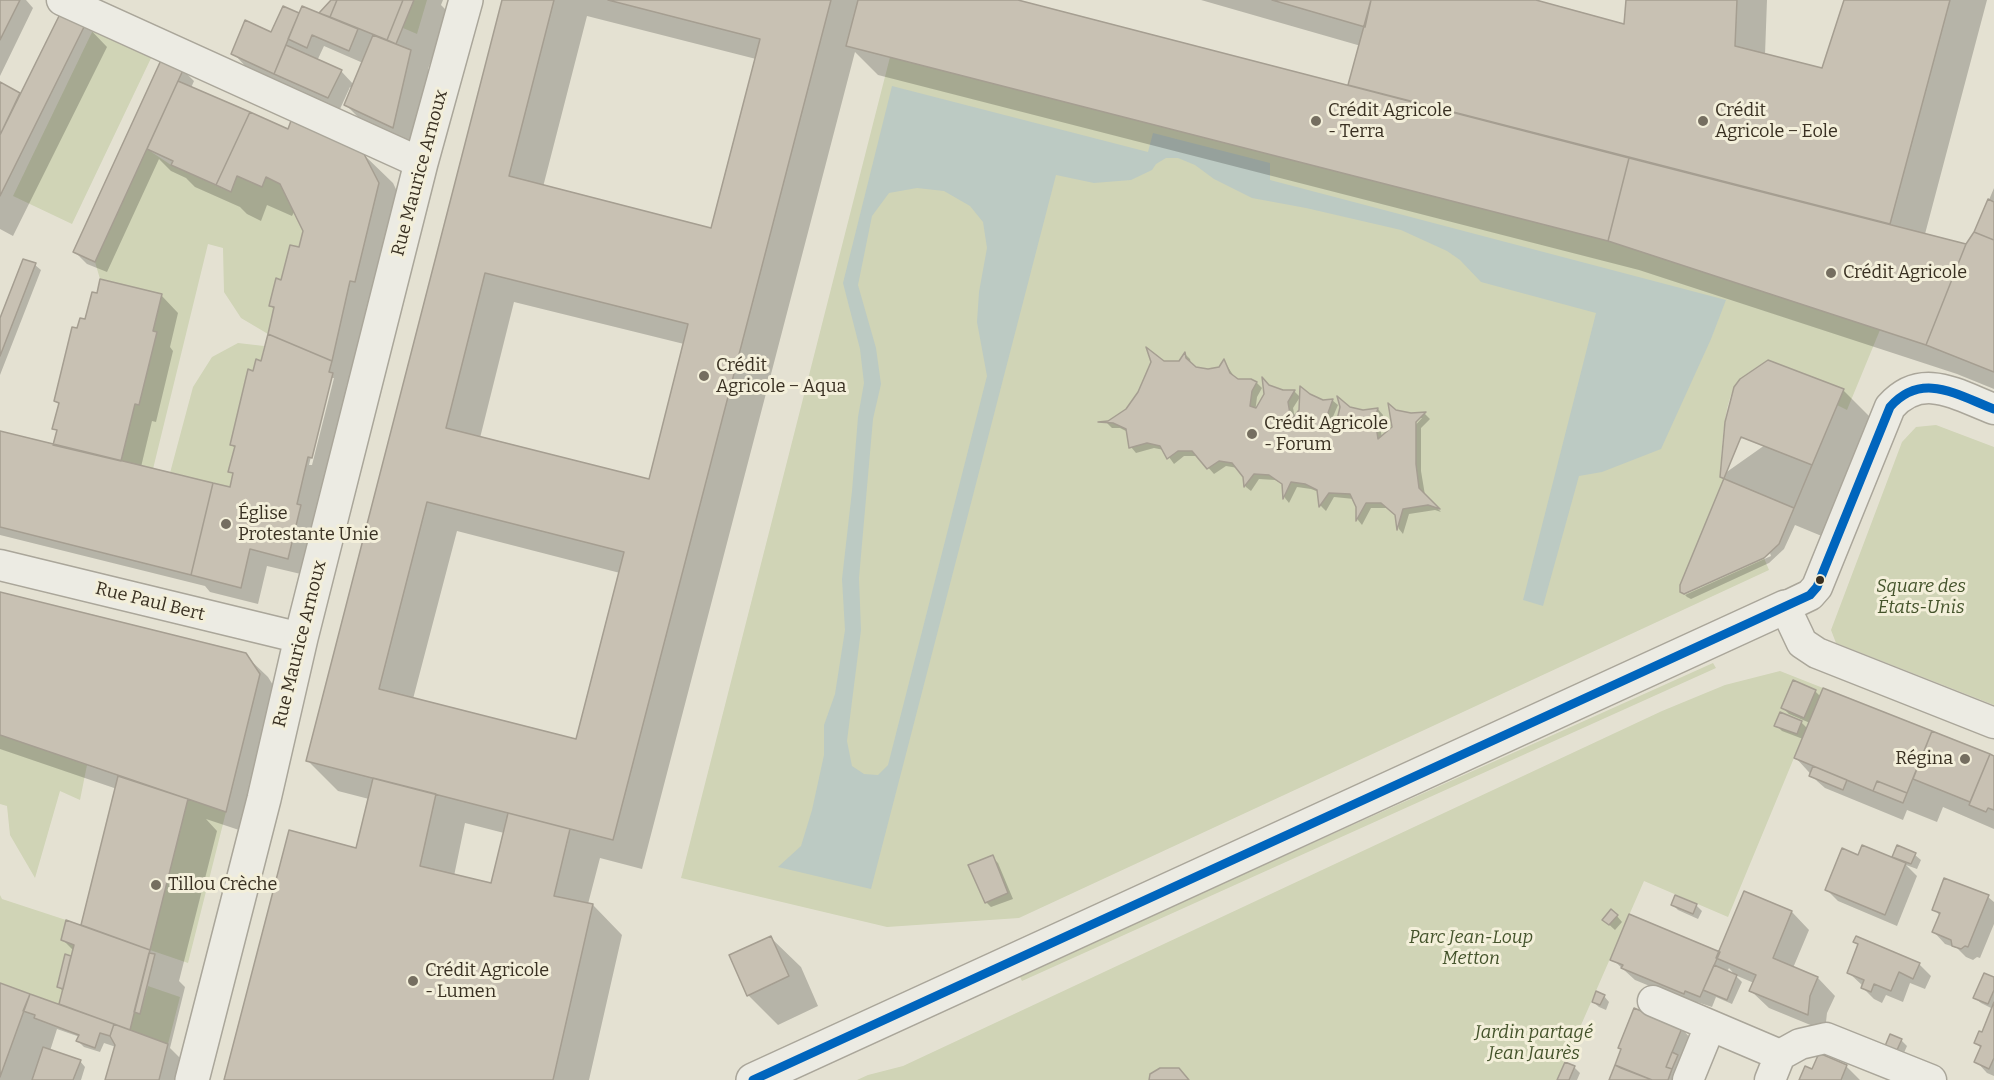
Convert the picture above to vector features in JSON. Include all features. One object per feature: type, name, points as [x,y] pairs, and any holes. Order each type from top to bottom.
[{"type":"street","points":[[62,0],[421,163]]},
{"type":"street","name":"Rue Maurice Arnoux","points":[[192,1080],[264,800],[301,638],[421,163],[466,0]]},
{"type":"street","points":[[753,1080],[1810,595],[1817,587],[1890,407],[1899,397],[1911,390],[1925,387],[1939,389],[1994,409]]},
{"type":"street","name":"Rue Paul Bert","points":[[0,565],[301,638]]},
{"type":"street","points":[[1785,607],[1802,643],[1817,653],[1994,723]]},
{"type":"street","points":[[1653,1001],[1710,1026],[1775,1067],[1800,1044],[1826,1038],[1931,1080]]},
{"type":"street","points":[[1688,1080],[1710,1026]]},
{"type":"green space","points":[[414,0],[427,0],[417,34],[403,28]]},
{"type":"green space","points":[[94,28],[153,54],[72,224],[13,196]]},
{"type":"green space","points":[[890,57],[1608,241],[1880,330],[1847,410],[1837,405],[1844,389],[1768,360],[1738,382],[1733,390],[1726,413],[1723,441],[1720,477],[1725,479],[1680,585],[1680,592],[1684,594],[1690,592],[1764,558],[1769,570],[1019,918],[887,927],[681,878]]},
{"type":"green space","points":[[147,149],[171,165],[230,192],[237,176],[262,187],[266,177],[280,184],[303,231],[299,247],[290,245],[281,280],[276,278],[269,306],[274,307],[268,334],[241,318],[224,292],[223,248],[208,244],[153,469],[121,461],[135,404],[139,405],[157,333],[153,331],[162,294],[100,279],[95,262]]},
{"type":"green space","points":[[238,343],[264,346],[261,361],[256,359],[253,371],[248,370],[230,445],[235,446],[229,471],[233,473],[230,487],[170,473],[193,387],[212,357]]},
{"type":"green space","name":"Square des États-Unis","points":[[1936,425],[1994,447],[1994,705],[1836,643],[1831,630],[1902,442],[1916,427]]},
{"type":"green space","points":[[1713,663],[1716,668],[1022,981],[1019,975]]},
{"type":"green space","name":"Parc Jean-Loup Metton","points":[[1780,671],[1823,688],[1728,917],[1644,881],[1557,1080],[857,1080],[903,1066],[1662,711],[1725,685]]},
{"type":"green space","points":[[0,735],[87,765],[80,800],[60,791],[35,878],[10,835],[7,806],[0,804]]},
{"type":"green space","points":[[188,799],[226,812],[188,963],[150,950]]},
{"type":"green space","points":[[0,895],[2,899],[66,920],[61,940],[74,945],[71,956],[65,955],[57,987],[63,989],[59,1004],[0,983]]},
{"type":"green space","points":[[148,986],[180,997],[168,1044],[130,1030],[134,1012],[140,1014]]},
{"type":"shaded area","points":[[892,86],[1148,152],[1153,133],[1270,163],[1270,180],[1726,300],[1711,339],[1661,449],[1602,472],[1579,476],[1543,606],[1523,600],[1596,313],[1481,282],[1460,260],[1447,251],[1401,230],[1252,198],[1214,179],[1195,165],[1178,158],[1166,158],[1156,164],[1152,170],[1131,180],[1094,183],[1056,175],[871,889],[778,867],[801,846],[812,810],[824,755],[824,725],[835,694],[845,630],[842,579],[858,417],[864,383],[860,349],[843,283]],"holes":[[[917,188],[944,191],[970,206],[983,222],[987,248],[979,292],[977,322],[987,376],[888,765],[878,775],[864,774],[852,766],[847,741],[861,630],[859,578],[873,419],[881,384],[876,348],[858,285],[872,216],[889,193]]]},
{"type":"building","points":[[0,0],[20,0],[0,40]]},
{"type":"building","points":[[331,0],[337,0],[330,17],[319,13]]},
{"type":"building","points":[[337,0],[403,0],[387,40],[330,17]]},
{"type":"building","points":[[403,0],[414,0],[396,44],[387,40]]},
{"type":"building","name":"Crédit Agricole − Aqua","points":[[502,0],[554,0],[509,176],[711,228],[760,39],[608,0],[831,0],[613,840],[306,761]],"holes":[[[485,273],[688,324],[649,479],[446,428]],[[427,502],[624,552],[576,739],[379,689]]]},
{"type":"building","name":"Crédit Agricole - Terra","points":[[858,0],[1018,0],[1629,158],[1608,241],[846,46]]},
{"type":"building","points":[[1272,0],[1371,0],[1365,27]]},
{"type":"building","name":"Crédit Agricole − Eole","points":[[1371,0],[1536,0],[1624,24],[1626,0],[1737,0],[1735,46],[1822,68],[1844,0],[1950,0],[1890,224],[1348,85]]},
{"type":"building","points":[[283,6],[299,13],[274,74],[231,54],[245,20],[271,32]]},
{"type":"building","points":[[302,6],[358,29],[349,51],[312,35],[307,48],[288,39]]},
{"type":"building","points":[[61,12],[86,23],[0,196],[0,135]]},
{"type":"building","points":[[373,35],[411,50],[393,128],[344,105]]},
{"type":"building","points":[[286,45],[342,70],[328,98],[274,74]]},
{"type":"building","points":[[162,58],[184,68],[95,262],[73,252]]},
{"type":"building","points":[[178,81],[250,112],[216,185],[171,165],[173,161],[147,149]]},
{"type":"building","points":[[0,82],[20,93],[0,135]]},
{"type":"building","points":[[250,112],[288,129],[292,118],[363,152],[379,183],[355,282],[350,281],[332,361],[268,334],[274,307],[269,306],[276,278],[281,280],[290,245],[299,247],[303,231],[280,184],[266,177],[262,187],[237,176],[231,192],[216,185]]},
{"type":"building","name":"Crédit Agricole","points":[[1629,158],[1966,244],[1926,345],[1608,241]]},
{"type":"building","points":[[1988,199],[1994,202],[1994,240],[1974,232]]},
{"type":"building","points":[[1974,232],[1994,240],[1994,372],[1926,345],[1966,244]]},
{"type":"building","points":[[23,259],[36,263],[0,356],[0,318]]},
{"type":"building","points":[[100,279],[162,294],[153,331],[157,332],[139,405],[135,404],[121,461],[53,445],[57,430],[52,429],[59,403],[54,401],[72,327],[77,328],[80,318],[85,319],[92,292],[97,293]]},
{"type":"building","points":[[268,334],[332,361],[329,372],[333,373],[312,458],[308,457],[297,504],[301,505],[288,559],[250,549],[241,588],[191,575],[213,483],[230,487],[233,473],[228,472],[235,446],[230,445],[248,369],[253,371],[256,359],[261,361]]},
{"type":"building","name":"Crédit Agricole - Forum","points":[[1146,347],[1164,361],[1179,361],[1185,352],[1186,358],[1196,367],[1208,369],[1219,367],[1224,359],[1230,373],[1238,379],[1251,379],[1257,382],[1252,391],[1250,406],[1256,408],[1264,394],[1262,377],[1269,385],[1283,390],[1295,390],[1288,402],[1291,420],[1299,410],[1300,386],[1323,400],[1333,399],[1328,413],[1329,429],[1336,424],[1340,407],[1337,396],[1350,407],[1363,410],[1378,408],[1375,419],[1378,439],[1392,427],[1388,403],[1396,410],[1411,413],[1426,412],[1416,422],[1416,464],[1419,488],[1440,509],[1428,505],[1403,509],[1397,530],[1395,515],[1381,503],[1366,503],[1356,521],[1356,507],[1350,494],[1329,493],[1319,507],[1317,490],[1305,484],[1291,482],[1283,499],[1282,484],[1269,475],[1254,474],[1244,487],[1243,477],[1232,463],[1219,461],[1207,469],[1192,451],[1178,451],[1167,459],[1160,446],[1147,443],[1129,448],[1126,429],[1113,423],[1098,422],[1108,421],[1126,409],[1138,392],[1151,362]]},
{"type":"building","points":[[1768,360],[1844,389],[1794,508],[1720,477],[1725,422],[1734,387],[1740,379]]},
{"type":"building","points":[[0,431],[213,483],[191,575],[0,527]]},
{"type":"building","points":[[1741,437],[1812,465],[1779,544],[1764,558],[1684,594],[1680,592],[1680,585]]},
{"type":"building","points":[[0,592],[246,653],[260,674],[226,812],[0,735]]},
{"type":"building","points":[[1793,680],[1816,690],[1804,718],[1781,708]]},
{"type":"building","points":[[1823,688],[1932,731],[1907,793],[1877,781],[1873,791],[1794,758]]},
{"type":"building","points":[[1780,712],[1802,721],[1797,734],[1774,726]]},
{"type":"building","points":[[1932,731],[1990,754],[1970,802],[1913,779]]},
{"type":"building","points":[[1990,754],[1994,756],[1994,810],[1988,808],[1986,812],[1969,805]]},
{"type":"building","points":[[1813,766],[1847,780],[1843,790],[1809,776]]},
{"type":"building","points":[[118,776],[188,799],[150,950],[81,925]]},
{"type":"building","name":"Crédit Agricole - Lumen","points":[[373,778],[436,794],[420,866],[491,883],[508,813],[570,829],[554,896],[593,904],[553,1080],[224,1080],[289,830],[356,848]]},
{"type":"building","points":[[1877,781],[1907,793],[1903,803],[1873,791]]},
{"type":"building","points":[[1862,845],[1906,863],[1885,915],[1825,890],[1842,848],[1858,855]]},
{"type":"building","points":[[1897,845],[1916,853],[1911,864],[1892,857]]},
{"type":"building","points":[[993,855],[1008,893],[985,903],[968,865]]},
{"type":"building","points":[[1944,878],[1989,895],[1968,947],[1961,949],[1952,946],[1951,940],[1932,932],[1940,913],[1932,910]]},
{"type":"building","points":[[1744,891],[1792,911],[1773,958],[1818,977],[1810,996],[1808,1015],[1749,991],[1756,975],[1716,958]]},
{"type":"building","points":[[1675,895],[1697,904],[1693,914],[1671,905]]},
{"type":"building","points":[[1611,909],[1618,915],[1609,925],[1602,920]]},
{"type":"building","points":[[1629,914],[1720,952],[1700,997],[1685,991],[1684,994],[1621,968],[1623,965],[1610,960]]},
{"type":"building","points":[[66,920],[150,950],[130,1030],[59,1004],[74,945],[61,940]]},
{"type":"building","points":[[771,936],[789,976],[747,996],[729,955]]},
{"type":"building","points":[[1856,936],[1920,963],[1913,979],[1899,972],[1891,991],[1874,984],[1871,992],[1861,988],[1864,980],[1847,973],[1858,944],[1853,942]]},
{"type":"building","points":[[149,953],[155,954],[140,1014],[134,1012]]},
{"type":"building","points":[[65,954],[71,956],[63,989],[57,987]]},
{"type":"building","points":[[1714,965],[1737,975],[1727,1000],[1703,990]]},
{"type":"building","points":[[1984,973],[1994,977],[1994,990],[1988,1004],[1973,998]]},
{"type":"building","points":[[0,983],[30,994],[0,1077]]},
{"type":"building","points":[[1596,991],[1605,995],[1600,1005],[1592,1002]]},
{"type":"building","points":[[30,994],[114,1024],[110,1036],[100,1033],[95,1048],[76,1041],[79,1035],[34,1018],[35,1015],[23,1011]]},
{"type":"building","points":[[1994,1002],[1994,1058],[1989,1069],[1974,1062],[1981,1046],[1974,1043],[1979,1031],[1982,1032]]},
{"type":"building","points":[[1634,1008],[1682,1028],[1666,1067],[1672,1069],[1668,1080],[1652,1080],[1615,1065],[1621,1049],[1618,1048]]},
{"type":"building","points":[[114,1024],[168,1044],[159,1080],[105,1080],[115,1045],[110,1036]]},
{"type":"building","points":[[1890,1034],[1902,1039],[1897,1050],[1885,1046]]},
{"type":"building","points":[[43,1047],[81,1060],[73,1080],[32,1080]]},
{"type":"building","points":[[1672,1052],[1678,1055],[1672,1069],[1666,1067]]},
{"type":"building","points":[[1819,1053],[1847,1065],[1841,1080],[1799,1080],[1805,1066],[1812,1069]]},
{"type":"building","points":[[1565,1062],[1575,1066],[1569,1080],[1557,1080]]},
{"type":"building","points":[[1615,1065],[1621,1068],[1652,1080],[1609,1080]]},
{"type":"building","points":[[1160,1068],[1179,1068],[1189,1080],[1149,1080],[1150,1074]]},
{"type":"transit line","points":[[753,1080],[1810,595],[1817,587],[1890,407],[1902,396],[1927,388],[1953,393],[1994,409]]},
{"type":"place","name":"Crédit Agricole - Terra","points":[[1316,121]]},
{"type":"place","name":"Crédit Agricole − Eole","points":[[1703,121]]},
{"type":"place","name":"Crédit Agricole","points":[[1831,273]]},
{"type":"place","name":"Crédit Agricole − Aqua","points":[[704,376]]},
{"type":"place","name":"Crédit Agricole - Forum","points":[[1252,434]]},
{"type":"place","name":"Église Protestante Unie","points":[[226,524]]},
{"type":"place","name":"Régina","points":[[1965,759]]},
{"type":"place","name":"Tillou Crèche","points":[[156,885]]},
{"type":"place","name":"Crédit Agricole - Lumen","points":[[413,981]]},
{"type":"park label","name":"Jardin partagé Jean Jaurès","points":[[1534,1043]]}]
